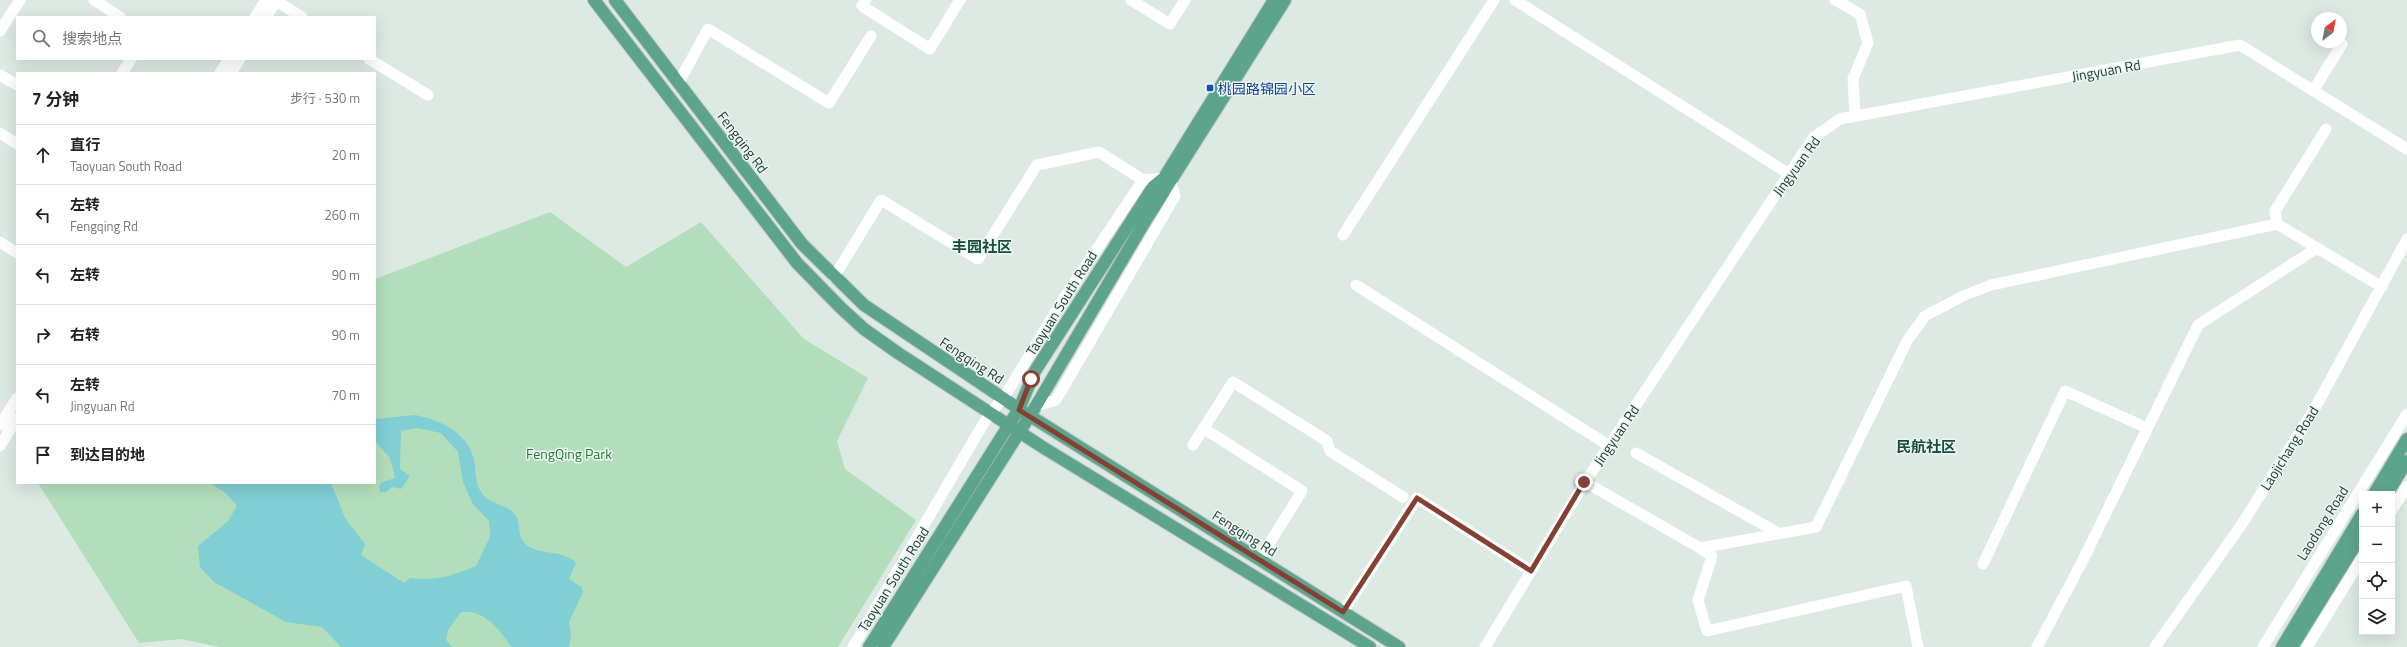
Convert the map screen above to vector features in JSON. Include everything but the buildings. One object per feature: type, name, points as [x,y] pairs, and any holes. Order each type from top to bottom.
[{"type":"main road","points":[[594,0],[797,263],[822,291],[870,333],[990,413],[1119,494],[1370,647]]},
{"type":"main road","name":"Fengqing Rd","points":[[615,0],[802,244],[834,277],[876,314],[1019,410],[1033,411],[1259,560],[1399,647]]},
{"type":"main road","name":"Taoyuan South Road","points":[[883,647],[1033,411],[1167,180],[1274,0]]},
{"type":"main road","name":"Taoyuan South Road","points":[[869,647],[1019,410],[1031,379],[1153,187],[1167,180],[1285,0]]},
{"type":"main road","points":[[2376,491],[2407,439]]},
{"type":"main road","points":[[2389,491],[2407,461]]},
{"type":"main road","name":"Laodong Road","points":[[2292,647],[2295,634],[2359,519]]},
{"type":"main road","name":"Laodong Road","points":[[2282,647],[2295,634],[2359,538]]},
{"type":"street","points":[[0,32],[20,0]]},
{"type":"street","points":[[94,0],[118,16]]},
{"type":"street","points":[[256,16],[273,0]]},
{"type":"street","points":[[266,16],[273,0]]},
{"type":"street","points":[[273,0],[300,16]]},
{"type":"street","points":[[866,0],[862,6],[930,49],[960,0]]},
{"type":"street","points":[[1131,0],[1170,24],[1185,0]]},
{"type":"street","points":[[1343,235],[1494,0]]},
{"type":"street","points":[[1515,0],[1789,174]]},
{"type":"street","points":[[1835,0],[1860,14],[1868,43],[1854,79],[1855,116]]},
{"type":"street","points":[[678,82],[708,29],[829,103],[871,36]]},
{"type":"street","name":"Jingyuan Rd","points":[[1485,647],[1584,482],[1813,138],[1840,119],[2240,45],[2407,149]]},
{"type":"street","points":[[2314,91],[2340,48]]},
{"type":"street","points":[[123,72],[130,60]]},
{"type":"street","points":[[221,72],[228,60]]},
{"type":"street","points":[[232,72],[239,60]]},
{"type":"street","points":[[371,60],[428,95]]},
{"type":"street","points":[[0,74],[16,84]]},
{"type":"street","points":[[2276,224],[2275,210],[2326,129]]},
{"type":"street","points":[[0,133],[16,143]]},
{"type":"street","points":[[834,277],[881,200],[978,259],[1037,166],[1099,152],[1143,180],[1167,180]]},
{"type":"street","points":[[853,647],[990,413],[1003,399],[1062,301],[1143,180]]},
{"type":"street","points":[[1700,548],[1816,527],[1907,342],[1925,316],[1963,296],[1991,285],[2276,224],[2382,287]]},
{"type":"street","name":"Laojichang Road","points":[[2155,647],[2246,518],[2315,408],[2407,239]]},
{"type":"street","points":[[0,242],[16,252]]},
{"type":"street","points":[[2037,647],[2198,325],[2317,248]]},
{"type":"street","points":[[1356,285],[1608,446]]},
{"type":"street","points":[[1193,445],[1233,382],[1327,441],[1330,451],[1403,497]]},
{"type":"street","points":[[1983,564],[2065,391],[2147,428]]},
{"type":"street","points":[[0,425],[16,400]]},
{"type":"street","name":"Laodong Road","points":[[2263,647],[2407,414]]},
{"type":"street","points":[[0,446],[16,420]]},
{"type":"street","points":[[1203,428],[1302,491],[1259,560]]},
{"type":"street","points":[[1636,453],[1780,534]]},
{"type":"street","points":[[1584,482],[1712,556],[1698,600],[1707,631],[1906,586],[1918,647]]},
{"type":"street","points":[[2395,505],[2407,486]]},
{"type":"street","points":[[1343,612],[1417,498],[1531,571]]},
{"type":"street","points":[[2295,634],[2311,646],[2359,563]]},
{"type":"green space","name":"FengQing Park","points":[[550,212],[626,267],[701,222],[804,339],[868,378],[837,441],[845,469],[916,520],[838,647],[219,647],[182,639],[139,643],[39,484],[376,484],[376,279]]},
{"type":"water","points":[[415,415],[434,420],[452,429],[466,442],[471,450],[477,481],[481,492],[489,500],[513,512],[518,520],[522,540],[533,549],[566,556],[576,563],[569,579],[581,587],[583,592],[569,622],[571,635],[569,647],[512,647],[496,627],[484,617],[470,612],[461,612],[448,630],[446,640],[452,647],[341,647],[322,627],[286,622],[214,582],[200,567],[198,546],[228,521],[237,506],[226,493],[212,484],[331,484],[345,518],[365,544],[361,555],[404,583],[410,578],[428,579],[444,577],[476,566],[490,537],[489,521],[473,504],[463,482],[458,452],[441,433],[417,428],[401,431],[400,469],[410,476],[401,489],[392,487],[386,492],[380,492],[379,486],[382,482],[395,478],[390,458],[376,442],[376,419]]},
{"type":"place","name":"桃园路锦园小区","points":[[1210,88]]},
{"type":"district","name":"丰园社区","points":[[982,246]]},
{"type":"district","name":"民航社区","points":[[1926,446]]},
{"type":"route","points":[[1031,379],[1019,410],[1343,612],[1417,498],[1531,571],[1584,482]]}]
